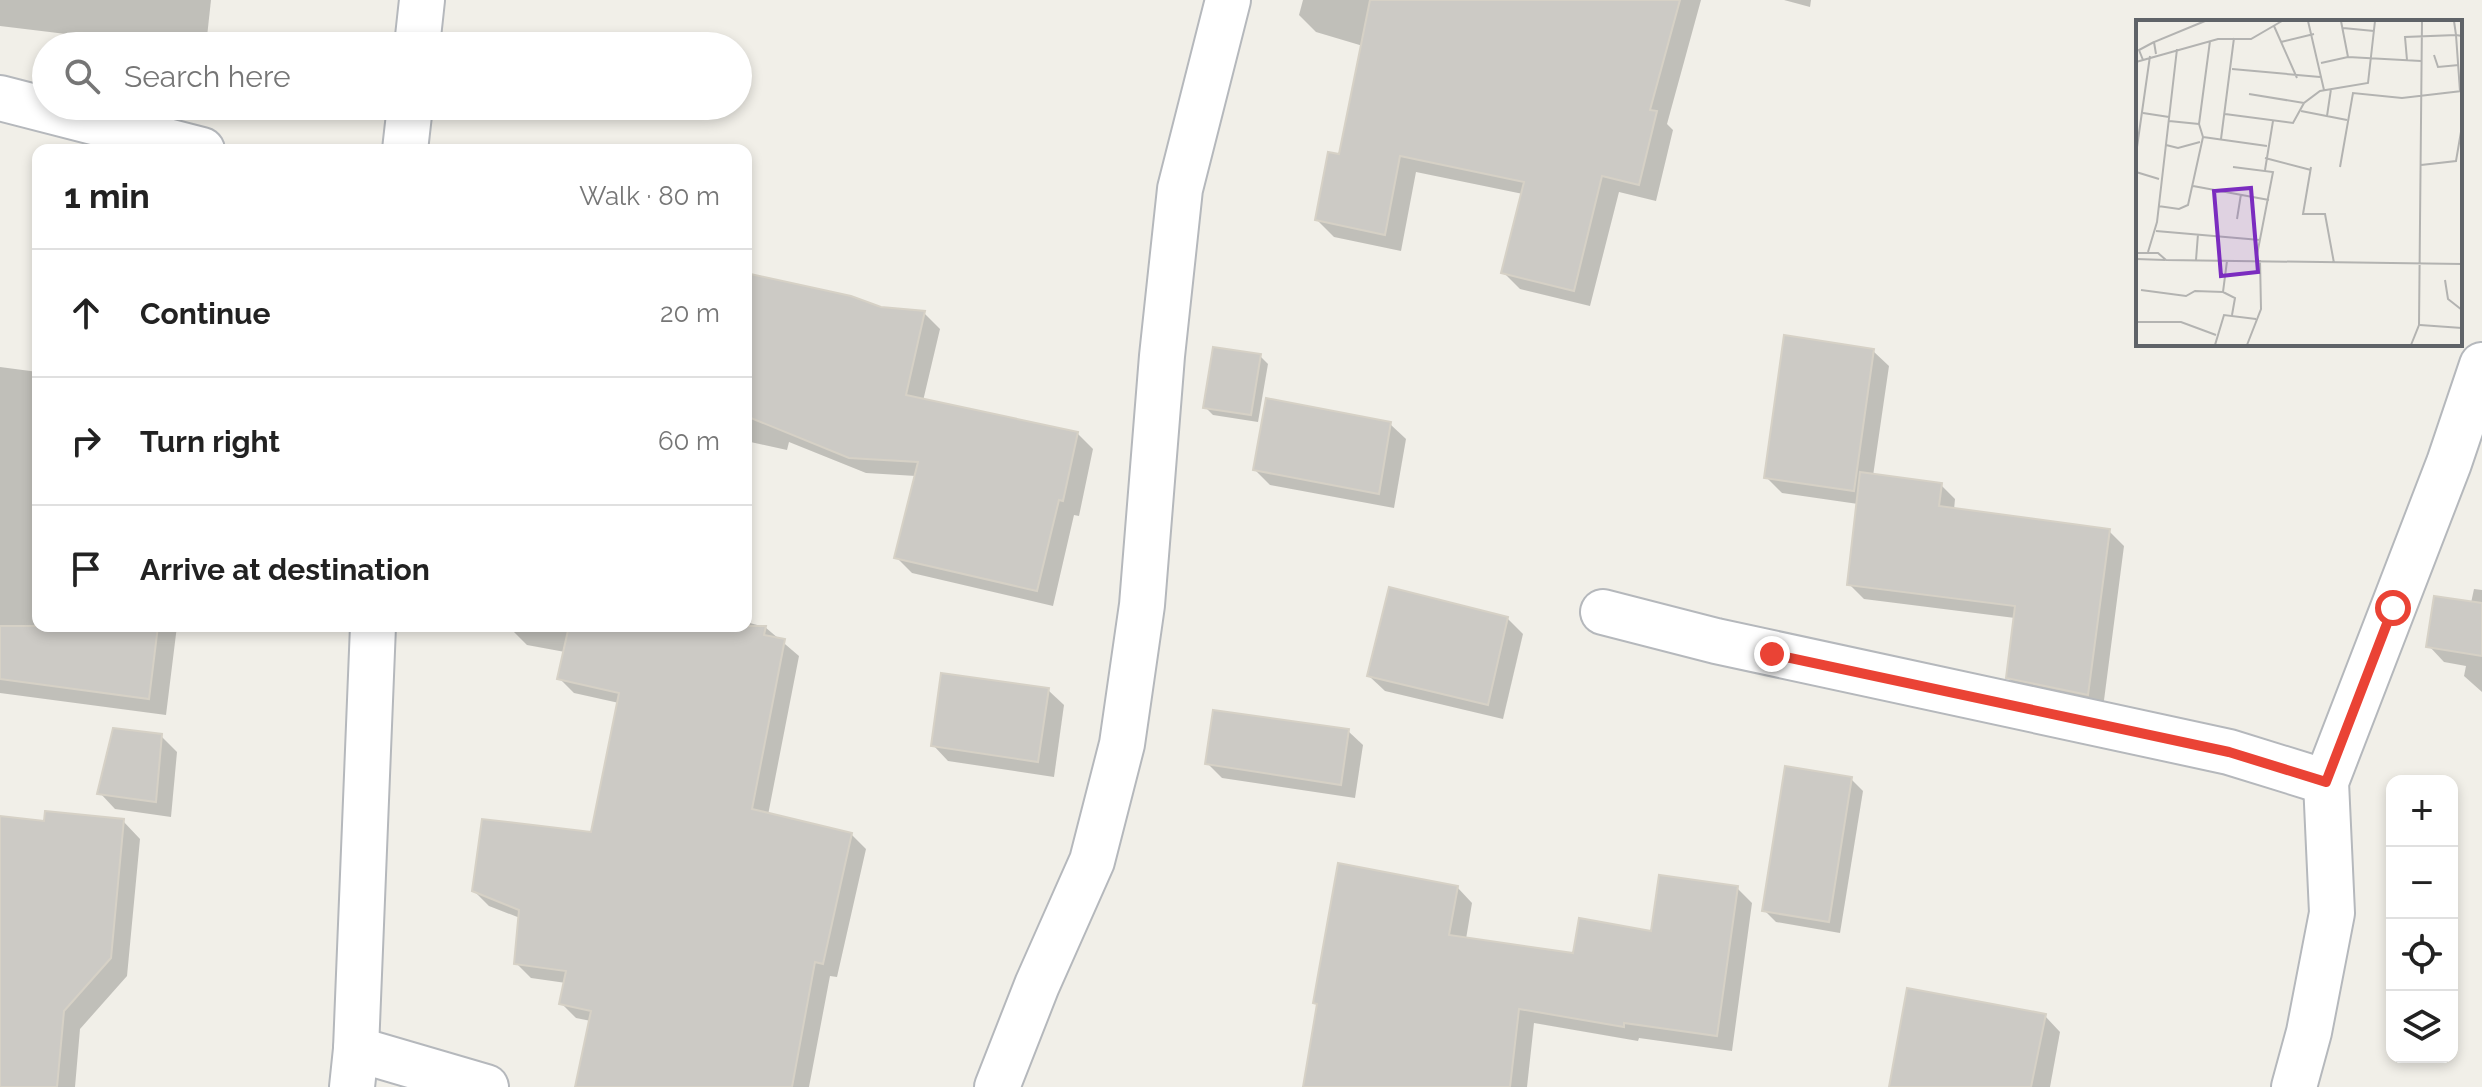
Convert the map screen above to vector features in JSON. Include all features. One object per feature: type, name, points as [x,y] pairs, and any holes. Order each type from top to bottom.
[{"type":"street","points":[[419,32],[422,0]]},
{"type":"street","points":[[997,1087],[1037,985],[1092,861],[1122,744],[1142,605],[1162,356],[1180,189],[1228,0]]},
{"type":"street","points":[[0,98],[32,106]]},
{"type":"street","points":[[85,120],[179,144]]},
{"type":"street","points":[[406,144],[408,120]]},
{"type":"street","points":[[2294,1087],[2309,1032],[2332,913],[2326,782],[2449,463],[2482,365]]},
{"type":"street","points":[[1603,612],[1776,655],[2229,752],[2326,782]]},
{"type":"street","points":[[373,632],[354,1068],[486,1087]]},
{"type":"building","points":[[1370,0],[1680,0],[1650,110],[1657,111],[1639,185],[1602,176],[1574,291],[1501,273],[1524,182],[1400,156],[1385,235],[1315,220],[1328,152],[1339,154]]},
{"type":"building","points":[[752,274],[851,296],[881,307],[925,311],[906,395],[1078,432],[1063,501],[1059,500],[1037,591],[894,558],[918,462],[849,458],[752,418]]},
{"type":"building","points":[[1784,335],[1874,349],[1854,491],[1764,478]]},
{"type":"building","points":[[1213,347],[1261,354],[1251,415],[1203,408]]},
{"type":"building","points":[[1266,398],[1391,422],[1379,494],[1253,470]]},
{"type":"building","points":[[1860,472],[1942,483],[1939,506],[2110,529],[2088,695],[2006,678],[2015,606],[1847,585]]},
{"type":"building","points":[[1389,587],[1508,617],[1488,705],[1367,676]]},
{"type":"building","points":[[2434,596],[2482,603],[2482,656],[2426,647]]},
{"type":"building","points":[[0,626],[32,626],[32,632],[157,632],[149,699],[0,679]]},
{"type":"building","points":[[752,626],[766,626],[764,635],[785,639],[752,809],[852,833],[823,964],[815,962],[792,1087],[575,1087],[591,1011],[559,1004],[566,971],[514,964],[519,910],[472,891],[482,819],[591,832],[619,693],[557,679],[568,632],[752,632]]},
{"type":"building","points":[[941,673],[1049,688],[1038,762],[931,746]]},
{"type":"building","points":[[1213,710],[1349,729],[1341,785],[1205,764]]},
{"type":"building","points":[[113,728],[162,734],[156,802],[97,794]]},
{"type":"building","points":[[1785,766],[1852,777],[1829,922],[1762,911]]},
{"type":"building","points":[[45,811],[124,819],[111,958],[64,1011],[57,1087],[0,1087],[0,816],[44,821]]},
{"type":"building","points":[[1338,863],[1458,886],[1449,935],[1573,953],[1579,918],[1651,931],[1659,875],[1738,886],[1717,1036],[1624,1023],[1624,1027],[1519,1009],[1510,1087],[1303,1087],[1317,1004],[1313,1003]]},
{"type":"building","points":[[1907,988],[2046,1014],[2031,1087],[1889,1087]]},
{"type":"route","points":[[1772,654],[2229,752],[2326,782],[2393,608]]}]
